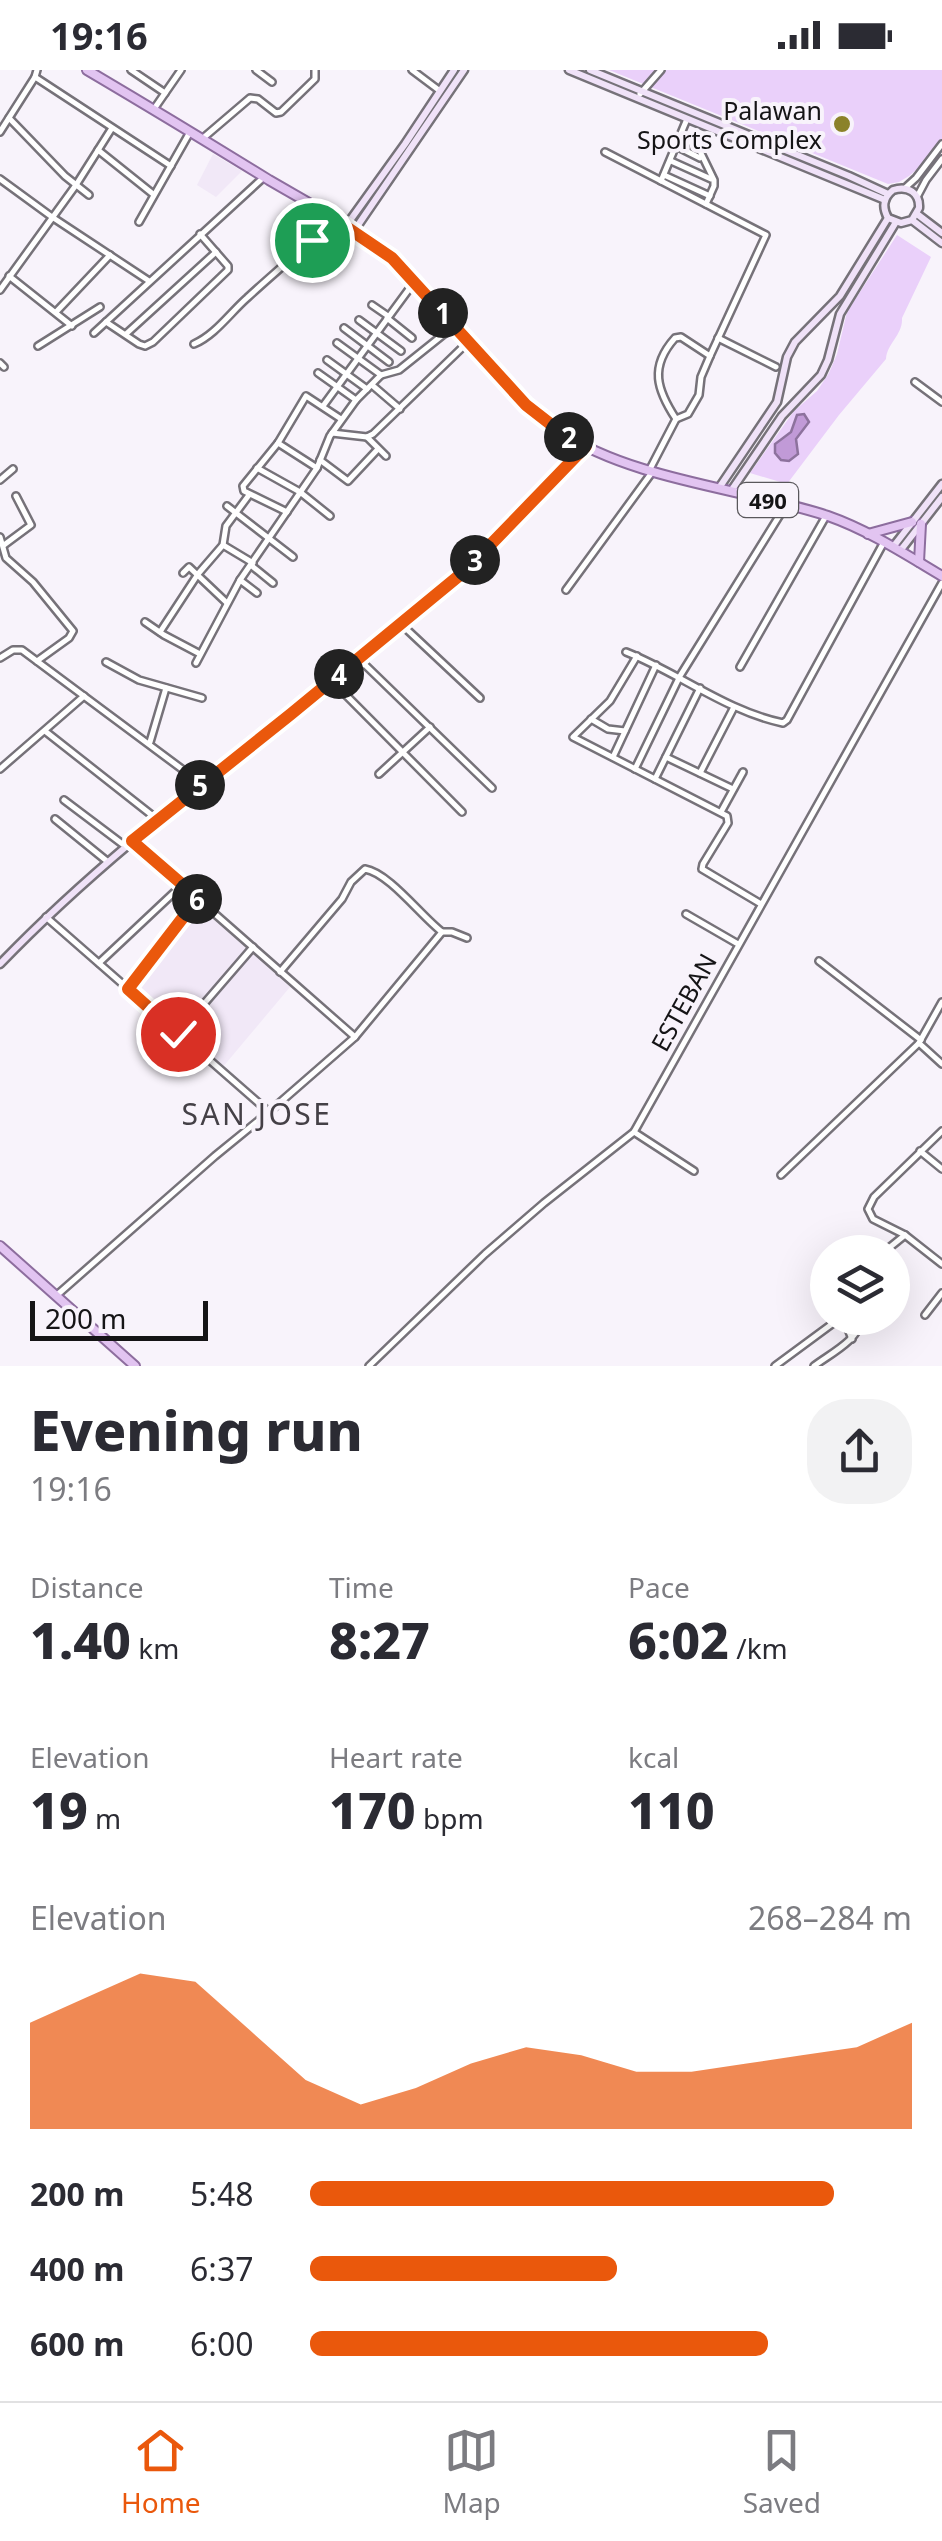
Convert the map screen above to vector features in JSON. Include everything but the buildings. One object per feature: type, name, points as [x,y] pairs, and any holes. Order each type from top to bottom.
[{"type":"main road","name":"490","points":[[87,70],[350,228],[392,258],[526,405],[562,433],[652,470],[826,516],[892,547],[942,579]]},
{"type":"main road","points":[[867,534],[917,523],[919,562]]},
{"type":"main road","points":[[0,1246],[136,1366]]},
{"type":"street","points":[[131,70],[165,93]]},
{"type":"street","points":[[153,110],[181,70]]},
{"type":"street","points":[[256,70],[272,82]]},
{"type":"street","points":[[202,139],[250,98],[281,112],[316,79],[315,70]]},
{"type":"street","points":[[412,70],[440,91]]},
{"type":"street","points":[[350,228],[454,70]]},
{"type":"street","points":[[350,228],[464,70]]},
{"type":"street","points":[[569,70],[850,176],[886,197]]},
{"type":"street","points":[[590,70],[687,119],[886,197]]},
{"type":"street","points":[[640,96],[661,70]]},
{"type":"street","points":[[0,132],[36,73],[172,166]]},
{"type":"street","points":[[9,118],[90,195]]},
{"type":"street","points":[[663,178],[687,119]]},
{"type":"street","points":[[0,290],[112,128]]},
{"type":"street","points":[[139,222],[190,132]]},
{"type":"street","points":[[680,138],[698,146],[714,180],[706,204]]},
{"type":"street","points":[[905,188],[942,144]]},
{"type":"street","points":[[676,146],[703,159]]},
{"type":"street","points":[[98,150],[153,194]]},
{"type":"street","points":[[605,152],[710,196]]},
{"type":"street","points":[[918,197],[942,159]]},
{"type":"street","points":[[670,160],[714,180]]},
{"type":"street","points":[[94,334],[264,177]]},
{"type":"street","points":[[566,590],[652,470],[676,419],[688,414],[699,394],[710,356],[766,235],[663,178]]},
{"type":"street","points":[[0,180],[149,282]]},
{"type":"street","points":[[905,188],[920,202],[907,223],[892,220],[884,206],[893,190],[905,188]]},
{"type":"street","points":[[914,217],[942,232]]},
{"type":"street","points":[[914,217],[942,244]]},
{"type":"street","points":[[194,344],[204,339],[333,218]]},
{"type":"street","points":[[719,488],[780,395],[787,357],[795,342],[840,296],[892,220]]},
{"type":"street","points":[[731,491],[782,416],[821,376],[840,314],[892,220]]},
{"type":"street","points":[[106,322],[145,346],[153,342],[228,270],[200,234]]},
{"type":"street","points":[[126,335],[216,252]]},
{"type":"street","points":[[57,312],[110,255]]},
{"type":"street","points":[[5,278],[72,326]]},
{"type":"street","points":[[323,406],[415,282]]},
{"type":"street","points":[[372,305],[412,338]]},
{"type":"street","points":[[38,346],[100,307]]},
{"type":"street","points":[[830,308],[840,314]]},
{"type":"street","points":[[360,320],[401,351]]},
{"type":"street","points":[[196,664],[240,580],[317,468],[341,419],[381,376],[399,370],[454,326]]},
{"type":"street","points":[[344,328],[389,362]]},
{"type":"street","points":[[676,419],[660,394],[659,369],[666,350],[680,337],[710,356]]},
{"type":"street","points":[[718,338],[776,366]]},
{"type":"street","points":[[367,437],[468,342]]},
{"type":"street","points":[[337,343],[381,376]]},
{"type":"street","points":[[328,360],[400,409]]},
{"type":"street","points":[[318,373],[356,400]]},
{"type":"street","points":[[915,382],[942,402]]},
{"type":"street","points":[[780,395],[792,404]]},
{"type":"street","points":[[286,512],[250,495],[244,486],[278,444],[306,396],[341,419]]},
{"type":"street","points":[[332,432],[367,437],[386,456]]},
{"type":"street","points":[[278,444],[317,468]]},
{"type":"street","points":[[0,964],[128,843],[466,570],[586,446]]},
{"type":"street","points":[[320,460],[348,481],[378,449]]},
{"type":"street","points":[[258,468],[300,492],[330,516]]},
{"type":"street","points":[[0,478],[14,469]]},
{"type":"street","points":[[917,523],[942,484]]},
{"type":"street","points":[[160,632],[223,544],[226,526],[250,495]]},
{"type":"street","points":[[4,545],[31,526],[16,496]]},
{"type":"street","points":[[626,652],[680,676],[734,708],[780,724],[787,720],[892,547],[942,496]]},
{"type":"street","points":[[636,769],[680,676],[786,505]]},
{"type":"street","points":[[226,506],[294,556]]},
{"type":"street","points":[[740,667],[826,516]]},
{"type":"street","points":[[0,537],[6,558],[33,582],[73,631],[37,661]]},
{"type":"street","points":[[223,544],[273,583]]},
{"type":"street","points":[[183,573],[189,567],[227,604]]},
{"type":"street","name":"ESTEBAN","points":[[369,1366],[500,1241],[634,1132],[942,579]]},
{"type":"street","points":[[240,580],[256,593]]},
{"type":"street","points":[[145,622],[200,654]]},
{"type":"street","points":[[401,624],[480,698]]},
{"type":"street","points":[[0,658],[18,649],[202,784]]},
{"type":"street","points":[[637,656],[614,696],[573,737],[728,818],[702,869],[760,904]]},
{"type":"street","points":[[359,658],[492,788]]},
{"type":"street","points":[[106,662],[139,680],[202,698]]},
{"type":"street","points":[[612,758],[656,664]]},
{"type":"street","points":[[332,681],[462,812]]},
{"type":"street","points":[[150,744],[166,688]]},
{"type":"street","points":[[654,779],[700,688]]},
{"type":"street","points":[[0,769],[84,696]]},
{"type":"street","points":[[700,773],[734,708]]},
{"type":"street","points":[[591,719],[608,729],[625,731]]},
{"type":"street","points":[[380,774],[430,727]]},
{"type":"street","points":[[45,732],[158,820]]},
{"type":"street","points":[[666,756],[732,789]]},
{"type":"street","points":[[721,812],[742,772]]},
{"type":"street","points":[[64,800],[182,884],[355,1037]]},
{"type":"street","points":[[55,820],[108,862]]},
{"type":"street","points":[[280,972],[351,882],[370,868],[442,932],[468,938]]},
{"type":"street","points":[[98,963],[182,884]]},
{"type":"street","points":[[128,989],[198,898]]},
{"type":"street","points":[[686,914],[738,944]]},
{"type":"street","points":[[46,918],[269,1112]]},
{"type":"street","points":[[57,1295],[355,1037],[442,932]]},
{"type":"street","points":[[178,1034],[253,947]]},
{"type":"street","points":[[819,961],[942,1064]]},
{"type":"street","points":[[781,1175],[920,1042],[942,1002]]},
{"type":"street","points":[[905,1235],[873,1219],[868,1208],[874,1197],[942,1131]]},
{"type":"street","points":[[634,1132],[694,1171]]},
{"type":"street","points":[[920,1152],[942,1169]]},
{"type":"street","points":[[910,1239],[942,1264]]},
{"type":"street","points":[[925,1315],[942,1293]]},
{"type":"street","points":[[775,1366],[836,1321],[846,1324],[852,1338]]},
{"type":"street","points":[[814,1366],[855,1335]]},
{"type":"shaded area","name":"Palawan Sports Complex","points":[[609,70],[942,70],[942,140],[929,159],[909,176],[888,184]]},
{"type":"shaded area","points":[[213,154],[242,171],[216,197],[197,185]]},
{"type":"shaded area","points":[[897,235],[931,257],[886,359],[787,484],[750,473],[794,411],[817,391],[829,373],[847,312]]},
{"type":"shaded area","points":[[804,414],[809,422],[796,439],[798,454],[789,461],[781,460],[775,453],[775,444],[791,432],[797,415]]},
{"type":"shaded area","points":[[197,905],[290,987],[222,1068],[132,988]]},
{"type":"place","name":"Palawan Sports Complex","points":[[842,124]]},
{"type":"district","name":"SAN JOSE","points":[[257,1113]]},
{"type":"route","points":[[178,1034],[128,989],[198,898],[132,841],[466,570],[586,446],[545,422],[526,405],[384,252],[333,218],[312,240]]}]
